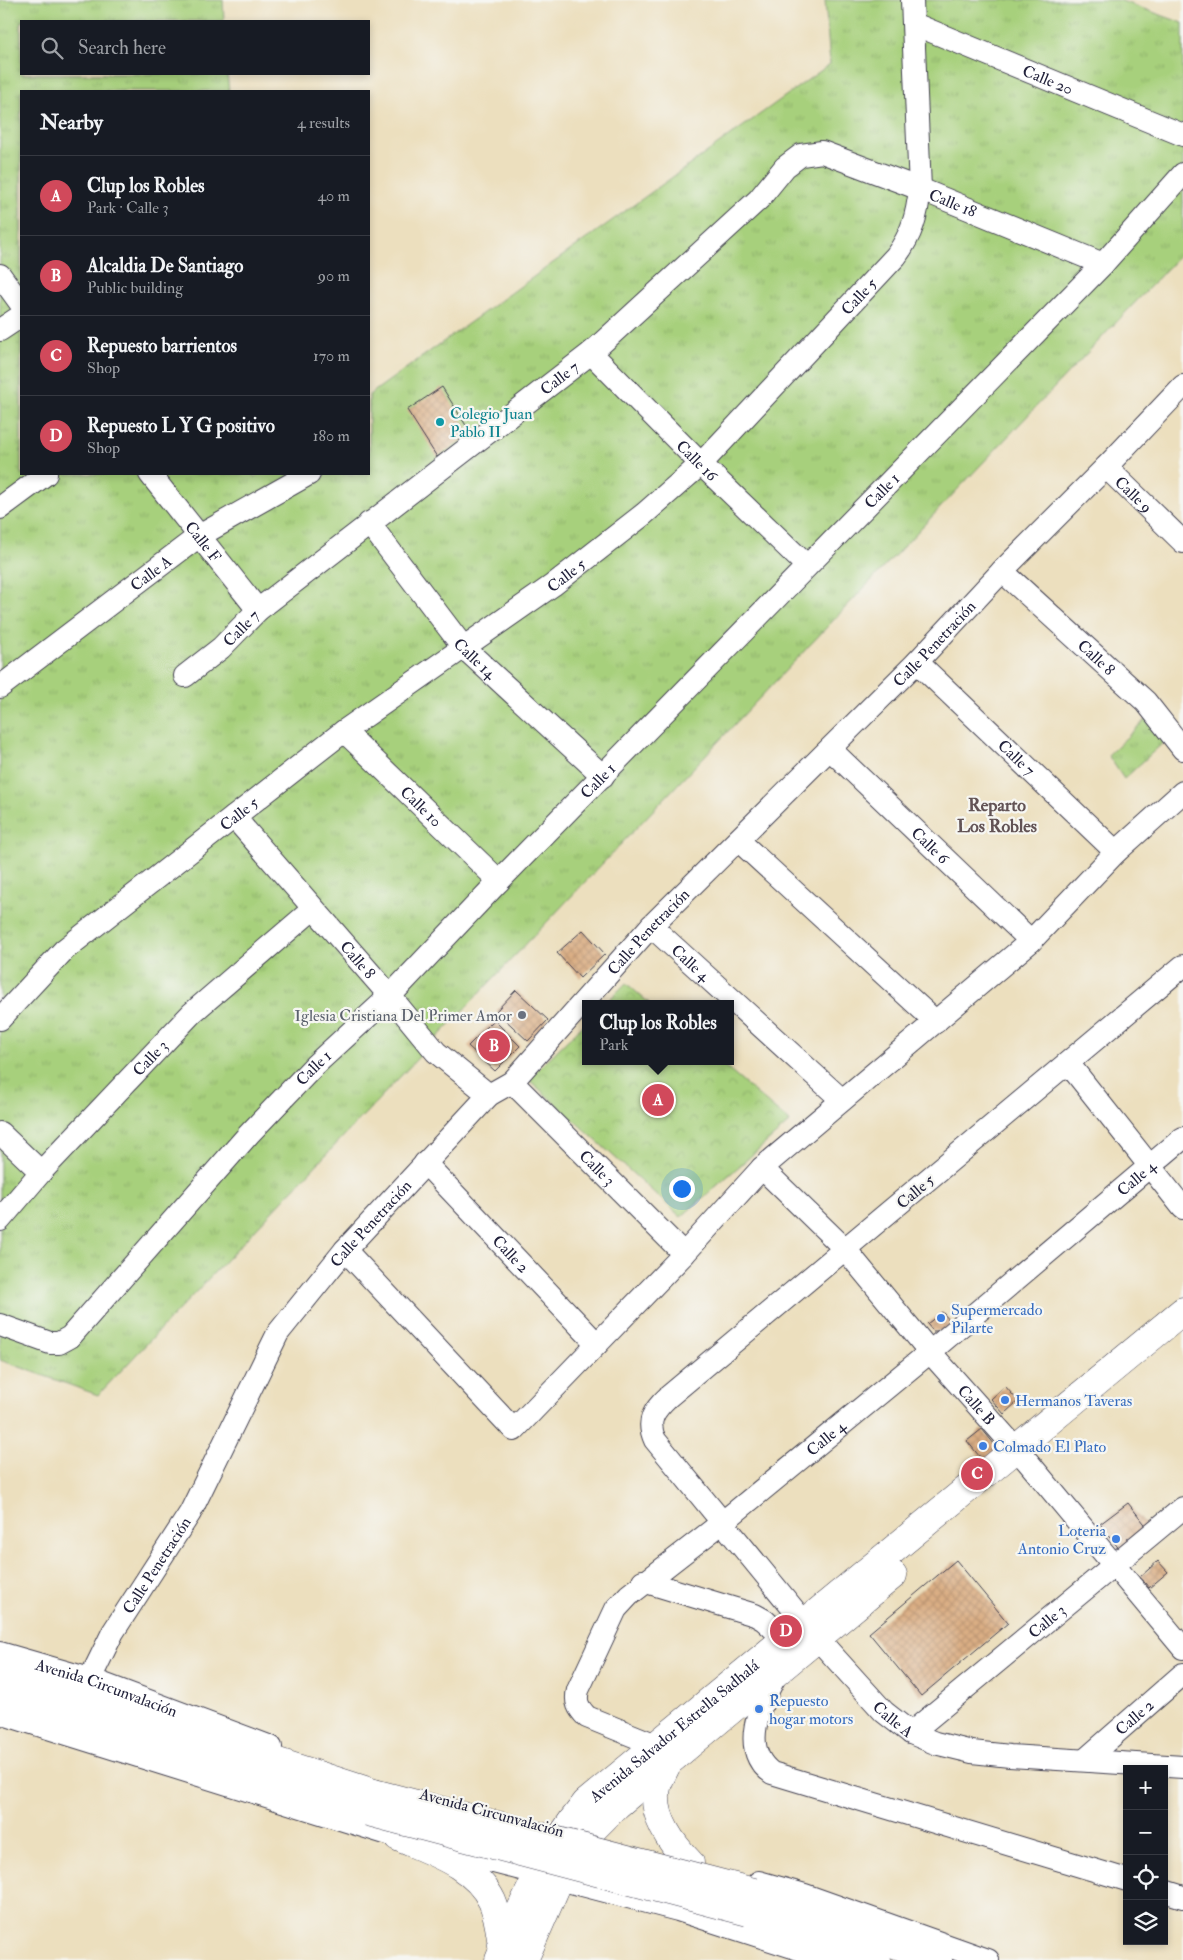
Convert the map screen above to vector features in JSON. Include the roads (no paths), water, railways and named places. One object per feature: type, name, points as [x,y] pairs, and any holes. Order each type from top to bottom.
[{"type":"main road","name":"Avenida Salvador Estrella Sadhalá","points":[[662,1753],[803,1634],[1022,1455],[1183,1311]]},
{"type":"main road","name":"Avenida Salvador Estrella Sadhalá","points":[[1022,1455],[1183,1335]]},
{"type":"main road","name":"Avenida Salvador Estrella Sadhalá","points":[[509,1957],[548,1877],[574,1834],[586,1803],[662,1753],[779,1670],[803,1634]]},
{"type":"main road","name":"Avenida Circunvalación","points":[[0,1672],[371,1802]]},
{"type":"main road","name":"Avenida Circunvalación","points":[[0,1696],[371,1802],[751,1902],[938,1960]]},
{"type":"main road","points":[[662,1753],[658,1784],[660,1819],[673,1845],[690,1862]]},
{"type":"main road","points":[[398,1837],[446,1858],[467,1870],[481,1884],[492,1902],[509,1957]]},
{"type":"main road","name":"Avenida Circunvalación","points":[[751,1902],[877,1960]]},
{"type":"street","name":"Calle 5","points":[[0,1018],[64,950],[234,816],[344,731],[553,585],[644,514],[701,464],[896,256],[909,238],[916,218],[920,189],[912,0]]},
{"type":"street","name":"Calle 20","points":[[914,24],[1183,135]]},
{"type":"street","name":"Calle 18","points":[[801,155],[822,152],[920,189],[1103,264]]},
{"type":"street","name":"Calle 7","points":[[185,676],[221,648],[258,610],[592,353],[759,199],[785,167],[801,155]]},
{"type":"street","name":"Calle 1","points":[[0,1325],[50,1343],[59,1343],[70,1337],[249,1134],[315,1065],[390,996],[499,881],[1103,264],[1183,174]]},
{"type":"street","points":[[0,275],[20,303]]},
{"type":"street","points":[[0,330],[20,317]]},
{"type":"street","name":"Calle 16","points":[[592,353],[701,464],[807,566]]},
{"type":"street","name":"Calle Penetración","points":[[585,1000],[650,926],[916,662],[1183,386]]},
{"type":"street","name":"Calle 9","points":[[1106,467],[1183,542]]},
{"type":"street","points":[[0,508],[45,475]]},
{"type":"street","name":"Calle F","points":[[151,475],[258,610]]},
{"type":"street","name":"Calle A","points":[[0,686],[199,536],[307,475]]},
{"type":"street","name":"Calle 14","points":[[369,523],[463,647],[603,776]]},
{"type":"street","name":"Calle 8","points":[[1002,571],[1146,702],[1183,750]]},
{"type":"street","name":"Calle 7","points":[[916,662],[1116,852]]},
{"type":"street","name":"Calle 10","points":[[344,731],[499,881]]},
{"type":"street","name":"Calle 6","points":[[830,749],[1031,941]]},
{"type":"street","points":[[345,1250],[514,1430],[684,1254],[762,1168],[1031,941],[1116,852],[1183,792]]},
{"type":"street","name":"Calle 8","points":[[234,816],[436,1052],[489,1095]]},
{"type":"street","points":[[738,840],[936,1022]]},
{"type":"street","name":"Calle 3","points":[[0,1220],[41,1172],[192,1013],[313,908]]},
{"type":"street","name":"Calle 4","points":[[650,926],[732,1000]]},
{"type":"street","name":"Calle 5","points":[[651,1419],[657,1407],[668,1397],[1183,966]]},
{"type":"street","name":"Calle 4","points":[[734,1002],[842,1100]]},
{"type":"street","name":"Calle Penetración","points":[[90,1679],[113,1632],[190,1513],[278,1333],[345,1250],[424,1163],[489,1095],[512,1082],[582,1003]]},
{"type":"street","points":[[1068,1063],[1183,1208]]},
{"type":"street","name":"Calle 3","points":[[512,1082],[684,1254]]},
{"type":"street","points":[[0,1133],[41,1172]]},
{"type":"street","name":"Calle 4","points":[[662,1753],[587,1717],[580,1710],[576,1701],[578,1690],[616,1609],[643,1582],[723,1522],[930,1352],[1183,1138]]},
{"type":"street","name":"Calle 2","points":[[424,1163],[597,1344]]},
{"type":"street","name":"Calle B","points":[[762,1168],[845,1249],[930,1352],[1022,1455],[1183,1648]]},
{"type":"street","name":"Calle A","points":[[651,1419],[650,1431],[655,1440],[723,1522],[803,1634],[884,1712],[911,1733],[935,1743],[972,1752],[1183,1767]]},
{"type":"street","name":"Calle 3","points":[[911,1733],[1183,1508]]},
{"type":"street","points":[[643,1582],[755,1615],[803,1634]]},
{"type":"street","name":"Avenida Circunvalación","points":[[0,1654],[90,1679],[324,1766],[574,1834],[690,1862],[805,1895],[988,1960]]},
{"type":"street","points":[[779,1670],[761,1707],[754,1740],[755,1752],[761,1765],[772,1773],[1123,1879]]},
{"type":"street","name":"Calle 2","points":[[1086,1759],[1183,1674]]},
{"type":"street","points":[[0,1713],[398,1837],[678,1910],[833,1960]]},
{"type":"street","points":[[1168,1892],[1183,1897]]},
{"type":"place","name":"Colegio Juan Pablo II","points":[[440,422]]},
{"type":"place","name":"Iglesia Cristiana Del Primer Amor","points":[[522,1015]]},
{"type":"place","name":"Alcaldia De Santiago","points":[[494,1046]]},
{"type":"place","name":"Clup los Robles","points":[[658,1100]]},
{"type":"place","name":"Supermercado Pilarte","points":[[941,1318]]},
{"type":"place","name":"Hermanos Taveras","points":[[1005,1400]]},
{"type":"place","name":"Colmado El Plato","points":[[983,1446]]},
{"type":"place","name":"Repuesto barrientos","points":[[977,1474]]},
{"type":"place","name":"Loteria Antonio Cruz","points":[[1116,1539]]},
{"type":"place","name":"Repuesto L Y G positivo","points":[[786,1631]]},
{"type":"place","name":"Repuesto hogar motors","points":[[759,1709]]},
{"type":"district","name":"Reparto Los Robles","points":[[997,815]]}]
